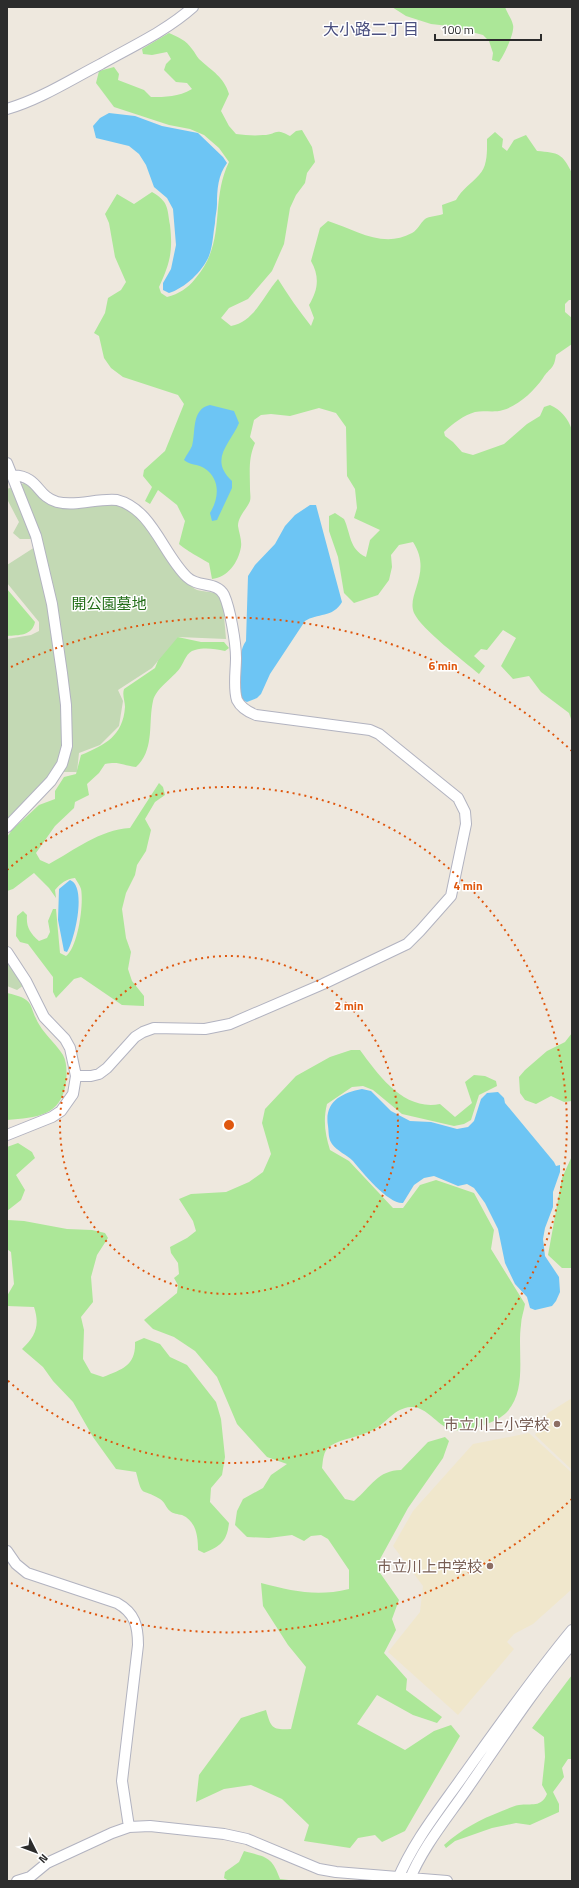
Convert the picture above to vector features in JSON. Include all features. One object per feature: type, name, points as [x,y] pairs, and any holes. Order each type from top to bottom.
[{"type":"street","points":[[7,109],[45,94],[179,20],[193,7]]},
{"type":"street","points":[[7,463],[36,536],[52,604],[63,679],[67,746],[62,764],[51,781],[7,826]]},
{"type":"street","points":[[13,475],[24,476],[30,479],[45,495],[58,502],[108,499],[124,502],[138,511],[186,577],[198,584],[216,587],[224,596],[235,641],[236,694],[242,707],[256,715],[360,728],[379,734],[458,798],[465,812],[466,824],[451,896],[407,944],[323,984],[230,1024],[205,1029],[154,1028],[143,1032],[136,1036],[103,1071],[91,1076],[76,1076]]},
{"type":"street","points":[[7,952],[26,981],[44,1017],[65,1039],[73,1056],[76,1076],[73,1094],[61,1111],[52,1117],[7,1135]]},
{"type":"street","points":[[7,1551],[16,1564],[27,1573],[117,1603],[125,1607],[134,1617],[138,1629],[138,1645],[122,1780],[129,1827]]},
{"type":"street","points":[[398,1879],[407,1859],[425,1830],[525,1690],[572,1630]]},
{"type":"street","points":[[409,1879],[424,1852],[520,1712],[572,1644]]},
{"type":"street","points":[[17,1881],[23,1881],[30,1877],[47,1863],[129,1827],[150,1826],[224,1834],[247,1839],[319,1868],[398,1879],[447,1881]]},
{"type":"street","points":[[7,1880],[13,1881]]},
{"type":"shaded area","name":"市立川上小学校","points":[[572,1398],[572,1470],[535,1435],[548,1413]]},
{"type":"shaded area","name":"市立川上中学校","points":[[529,1433],[572,1473],[572,1589],[533,1624],[514,1634],[507,1642],[514,1649],[458,1715],[388,1652],[420,1612],[423,1586],[393,1546],[413,1511],[473,1444]]},
{"type":"green space","points":[[392,7],[505,7],[513,28],[511,38],[499,62],[492,60],[493,53],[489,41],[483,35],[449,26],[431,24],[406,16]]},
{"type":"green space","points":[[169,33],[187,43],[199,59],[221,78],[229,94],[221,111],[229,126],[236,134],[268,135],[281,132],[290,136],[296,131],[302,130],[312,147],[315,162],[307,173],[305,183],[296,195],[290,208],[284,244],[272,271],[248,299],[229,308],[221,318],[231,326],[246,319],[258,307],[278,279],[311,326],[314,318],[309,305],[316,289],[317,278],[311,261],[320,228],[328,221],[380,239],[391,239],[412,233],[425,219],[443,214],[442,205],[456,200],[458,196],[479,175],[485,163],[487,139],[495,132],[503,139],[502,147],[507,151],[514,140],[526,135],[537,151],[550,152],[559,155],[569,166],[572,173],[572,300],[569,300],[565,304],[565,312],[572,318],[572,344],[556,355],[551,368],[535,388],[520,402],[500,411],[478,411],[471,413],[458,420],[444,432],[445,436],[462,452],[473,455],[504,444],[527,424],[540,416],[544,407],[550,405],[561,412],[572,430],[572,722],[569,713],[541,692],[529,676],[513,679],[501,666],[516,638],[503,630],[487,650],[481,649],[474,656],[485,666],[479,674],[425,628],[418,620],[412,606],[420,573],[418,553],[413,542],[399,545],[391,555],[392,567],[389,580],[378,595],[354,603],[344,593],[338,557],[329,531],[329,516],[335,513],[344,519],[353,545],[360,554],[366,557],[370,540],[380,530],[354,518],[357,508],[355,489],[347,476],[346,427],[336,413],[319,408],[290,416],[271,414],[261,415],[254,420],[250,437],[255,443],[251,455],[250,466],[250,500],[238,522],[241,539],[240,553],[235,564],[218,578],[212,579],[209,563],[179,544],[185,521],[177,505],[158,490],[150,504],[145,501],[152,487],[143,476],[144,470],[165,451],[184,404],[178,395],[123,377],[111,368],[104,358],[99,336],[94,333],[105,313],[108,298],[121,290],[126,282],[115,257],[109,223],[105,214],[117,194],[134,204],[152,192],[162,199],[166,206],[170,225],[171,250],[166,271],[159,287],[161,293],[167,297],[175,294],[186,288],[195,279],[205,265],[215,236],[220,192],[223,177],[229,162],[219,148],[204,135],[190,129],[169,125],[114,107],[96,83],[99,71],[114,67],[119,74],[118,80],[144,90],[151,97],[167,97],[187,92],[192,89],[187,83],[176,82],[164,70],[166,64],[171,59],[167,52],[152,55],[143,54],[142,49]]},
{"type":"green space","name":"開公園墓地","points":[[24,483],[44,499],[59,507],[73,508],[116,504],[131,510],[147,527],[193,588],[218,594],[223,604],[226,639],[178,637],[152,668],[118,690],[123,701],[119,726],[100,745],[79,753],[77,772],[54,772],[7,820],[7,639],[31,635],[39,631],[39,622],[7,583],[7,565],[35,547],[34,539],[20,539],[13,533],[19,522],[7,499],[7,489]]},
{"type":"green space","points":[[7,589],[35,622],[31,630],[24,634],[7,636]]},
{"type":"green space","points":[[173,636],[201,642],[224,642],[229,648],[225,651],[199,649],[192,651],[188,655],[177,672],[161,687],[155,696],[152,709],[150,736],[146,753],[142,760],[136,767],[117,763],[105,764],[99,773],[87,784],[89,795],[75,802],[74,808],[55,826],[36,853],[40,860],[49,864],[108,832],[130,828],[159,783],[163,787],[165,795],[155,802],[145,819],[151,830],[146,851],[137,865],[135,875],[126,893],[122,909],[126,938],[131,952],[128,969],[132,981],[144,996],[144,1006],[122,1005],[81,977],[74,979],[56,998],[53,992],[53,977],[28,944],[20,942],[16,936],[17,916],[23,911],[27,915],[29,930],[39,941],[47,938],[50,932],[48,921],[53,909],[56,909],[60,953],[66,956],[74,944],[77,935],[82,905],[81,889],[75,878],[66,880],[55,890],[56,898],[49,888],[34,873],[13,889],[7,891],[7,837],[12,830],[39,805],[55,799],[55,791],[64,777],[76,774],[81,755],[105,743],[117,732],[124,717],[124,689],[155,668],[161,653]]},
{"type":"green space","points":[[7,960],[24,985],[17,990],[7,986]]},
{"type":"green space","points":[[7,993],[24,998],[28,1001],[42,1029],[63,1055],[67,1072],[63,1094],[53,1109],[38,1116],[7,1120]]},
{"type":"green space","points":[[572,1033],[572,1101],[564,1102],[551,1096],[536,1104],[525,1100],[520,1093],[519,1077],[547,1051],[565,1042]]},
{"type":"green space","points":[[351,1050],[360,1050],[384,1080],[404,1097],[427,1105],[440,1104],[455,1117],[472,1103],[465,1082],[474,1075],[485,1076],[496,1081],[497,1086],[479,1095],[471,1120],[464,1124],[454,1126],[402,1114],[373,1090],[363,1086],[352,1087],[327,1104],[325,1116],[326,1133],[330,1150],[349,1161],[393,1208],[403,1208],[420,1185],[436,1180],[474,1193],[494,1230],[491,1249],[525,1304],[521,1322],[520,1371],[517,1393],[513,1404],[501,1417],[480,1427],[456,1430],[445,1427],[422,1409],[416,1407],[405,1408],[395,1413],[373,1430],[330,1446],[323,1459],[322,1468],[345,1499],[354,1501],[381,1476],[386,1473],[401,1470],[428,1442],[445,1437],[449,1441],[443,1458],[408,1508],[379,1561],[378,1570],[399,1600],[392,1619],[396,1630],[384,1653],[407,1679],[406,1690],[442,1717],[437,1723],[413,1715],[377,1695],[357,1724],[405,1750],[434,1731],[451,1725],[460,1736],[405,1831],[382,1842],[375,1835],[358,1838],[350,1848],[304,1841],[309,1825],[282,1799],[251,1785],[224,1789],[196,1802],[199,1775],[241,1718],[266,1710],[269,1721],[273,1727],[280,1729],[291,1729],[306,1667],[288,1645],[263,1606],[261,1583],[305,1592],[326,1593],[349,1589],[349,1570],[328,1539],[321,1535],[311,1536],[304,1541],[292,1535],[269,1538],[247,1537],[235,1525],[237,1511],[243,1499],[263,1488],[271,1475],[287,1464],[267,1457],[237,1424],[217,1377],[195,1351],[174,1337],[153,1329],[144,1320],[177,1293],[178,1285],[174,1278],[179,1274],[178,1263],[171,1253],[170,1247],[187,1238],[196,1231],[193,1221],[179,1199],[191,1194],[226,1192],[249,1182],[263,1172],[271,1154],[262,1123],[265,1109],[296,1076],[330,1057]]},
{"type":"green space","points":[[18,1143],[32,1152],[35,1158],[16,1175],[25,1190],[21,1200],[7,1211],[7,1147]]},
{"type":"green space","points":[[572,1156],[572,1268],[562,1268],[548,1255],[562,1178]]},
{"type":"green space","points":[[7,1217],[8,1220],[24,1221],[67,1229],[92,1230],[105,1233],[108,1238],[97,1255],[91,1277],[93,1302],[81,1317],[84,1330],[83,1359],[91,1373],[103,1377],[127,1365],[133,1356],[135,1342],[144,1338],[160,1344],[170,1357],[187,1365],[216,1402],[221,1419],[225,1457],[222,1475],[211,1488],[210,1502],[229,1523],[225,1539],[215,1548],[204,1553],[198,1550],[197,1534],[193,1525],[187,1518],[171,1512],[162,1500],[143,1491],[136,1472],[116,1469],[93,1437],[73,1402],[53,1381],[43,1367],[22,1349],[34,1335],[37,1319],[34,1307],[7,1306],[7,1296],[14,1284],[11,1252],[7,1249]]},
{"type":"green space","points":[[572,1675],[572,1759],[568,1759],[562,1768],[564,1777],[553,1792],[559,1804],[559,1812],[530,1825],[516,1823],[492,1828],[455,1841],[446,1848],[444,1845],[451,1839],[478,1821],[512,1807],[539,1803],[545,1798],[547,1794],[542,1785],[545,1757],[544,1737],[532,1728]]},
{"type":"green space","points":[[244,1851],[263,1856],[271,1862],[280,1879],[297,1881],[229,1881],[224,1878],[225,1872],[239,1862]]},
{"type":"water","points":[[109,113],[135,116],[162,126],[198,133],[223,157],[227,163],[222,172],[217,193],[215,223],[209,256],[202,268],[192,279],[175,291],[169,293],[163,290],[163,283],[171,269],[176,245],[173,209],[167,198],[154,187],[146,165],[139,154],[129,146],[96,138],[93,126],[100,118]]},
{"type":"water","points":[[210,405],[234,411],[239,423],[227,444],[222,458],[222,465],[225,473],[232,481],[232,488],[217,520],[212,521],[210,513],[217,495],[216,483],[210,472],[184,460],[192,446],[197,416],[204,407]]},
{"type":"water","points":[[310,505],[316,505],[342,602],[334,611],[305,621],[270,674],[261,694],[257,698],[247,702],[242,700],[239,669],[241,653],[246,641],[248,576],[255,565],[275,544],[285,526],[295,515]]},
{"type":"water","points":[[70,880],[75,884],[79,902],[76,925],[67,952],[64,951],[58,920],[59,889]]},
{"type":"water","points":[[362,1089],[371,1091],[391,1111],[410,1121],[431,1122],[457,1129],[468,1127],[474,1121],[481,1099],[487,1093],[498,1092],[504,1098],[505,1103],[556,1166],[560,1165],[560,1172],[553,1192],[553,1207],[545,1228],[543,1239],[545,1256],[559,1277],[560,1292],[552,1306],[535,1310],[530,1308],[527,1297],[515,1284],[505,1263],[498,1229],[485,1203],[474,1188],[467,1184],[458,1186],[434,1176],[424,1178],[414,1185],[403,1203],[397,1202],[390,1199],[376,1187],[353,1161],[334,1146],[329,1138],[327,1118],[331,1105],[341,1096]]},
{"type":"place","name":"市立川上小学校","points":[[557,1424]]},
{"type":"place","name":"市立川上中学校","points":[[490,1566]]},
{"type":"district","name":"大小路二丁目","points":[[371,29]]}]
